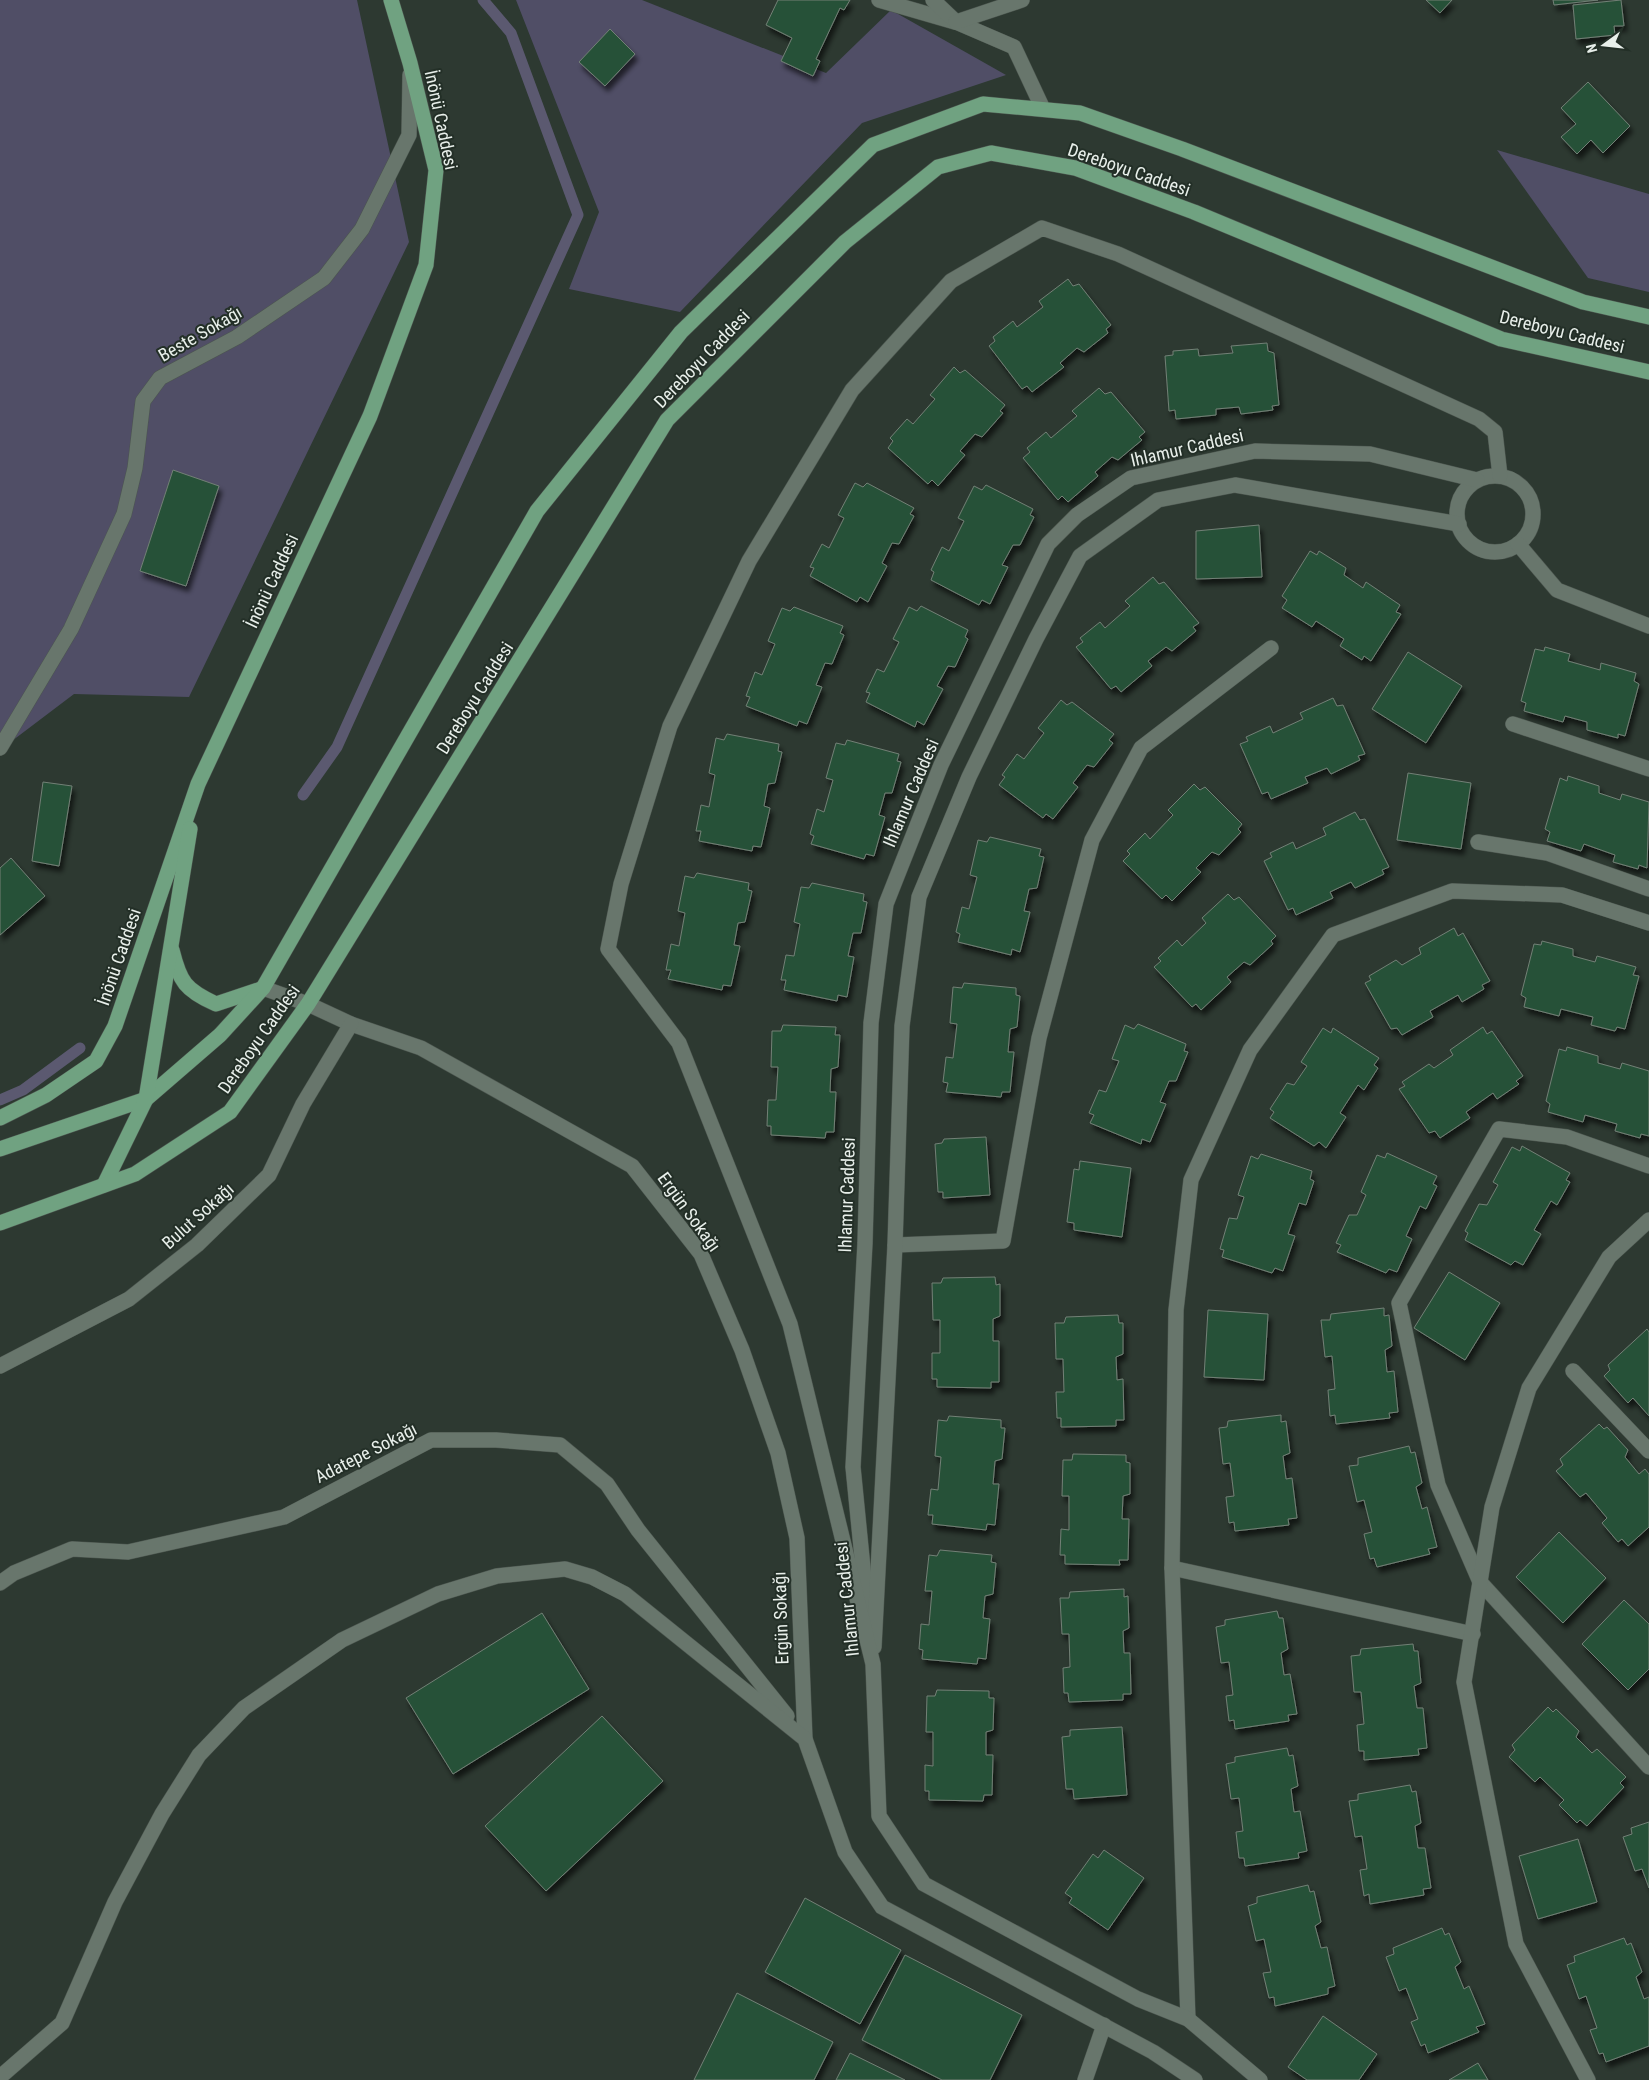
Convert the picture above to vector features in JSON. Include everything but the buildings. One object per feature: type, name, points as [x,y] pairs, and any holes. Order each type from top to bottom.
[{"type":"main road","name":"İnönü Caddesi","points":[[0,1118],[46,1095],[96,1061],[115,1026],[198,784],[370,416],[426,265],[436,170],[410,64],[391,0]]},
{"type":"main road","name":"Dereboyu Caddesi","points":[[0,1149],[146,1099],[220,1035],[262,988],[537,511],[680,332],[873,145],[983,104],[1080,113],[1182,149],[1583,302],[1649,317]]},
{"type":"main road","name":"Dereboyu Caddesi","points":[[0,1223],[135,1174],[230,1112],[308,1004],[667,420],[845,242],[938,168],[991,153],[1075,168],[1194,212],[1501,339],[1649,372]]},
{"type":"main road","points":[[104,1185],[146,1099],[170,944],[198,784]]},
{"type":"main road","points":[[170,944],[178,973],[194,994],[216,1004],[262,988]]},
{"type":"street","points":[[879,0],[956,22],[1014,46],[1043,110]]},
{"type":"street","points":[[934,0],[956,22]]},
{"type":"street","points":[[956,22],[1022,0]]},
{"type":"street","name":"Beste Sokağı","points":[[0,748],[71,628],[124,514],[135,468],[143,400],[160,378],[237,337],[324,278],[362,229],[409,134],[410,64]]},
{"type":"street","points":[[1260,2080],[1188,2019],[1138,1998],[924,1884],[879,1816],[873,1664],[790,1324],[679,1043],[608,949],[621,884],[670,726],[749,561],[852,390],[951,281],[1042,228],[1118,254],[1479,419],[1495,432],[1500,476]]},
{"type":"street","name":"Ihlamur Caddesi","points":[[873,1664],[853,1467],[865,1243],[871,1023],[886,904],[941,765],[1048,544],[1077,515],[1131,478],[1166,468],[1255,451],[1370,454],[1477,480]]},
{"type":"street","points":[[1500,476],[1514,481],[1524,489],[1532,504],[1532,520],[1528,533],[1518,544],[1505,550],[1493,552],[1477,547],[1463,534],[1458,524],[1459,501],[1468,487],[1477,480],[1500,476]]},
{"type":"street","name":"Ihlamur Caddesi","points":[[873,1664],[895,1245],[902,1026],[919,897],[969,777],[1036,639],[1080,556],[1158,500],[1235,485],[1458,524]]},
{"type":"street","points":[[1518,544],[1557,590],[1649,626]]},
{"type":"street","points":[[895,1245],[1003,1241],[1039,1038],[1092,840],[1142,748],[1271,648]]},
{"type":"street","points":[[1513,724],[1649,769]]},
{"type":"street","points":[[1478,842],[1547,853],[1649,889]]},
{"type":"street","points":[[1188,2019],[1172,1568],[1176,1310],[1191,1180],[1250,1050],[1332,935],[1452,891],[1562,895],[1649,923]]},
{"type":"street","name":"Ergün Sokağı","points":[[262,988],[308,1004],[351,1024],[422,1048],[632,1166],[701,1254],[742,1350],[778,1454],[787,1491],[797,1538],[805,1739]]},
{"type":"street","name":"Bulut Sokağı","points":[[0,1366],[129,1299],[197,1245],[269,1175],[303,1104],[351,1024]]},
{"type":"street","points":[[1649,1166],[1566,1138],[1499,1129],[1399,1303],[1438,1485],[1480,1582],[1649,1768]]},
{"type":"street","points":[[1588,2080],[1516,1944],[1464,1682],[1492,1506],[1529,1388],[1609,1257],[1649,1220]]},
{"type":"street","points":[[1573,1371],[1649,1451]]},
{"type":"street","name":"Adatepe Sokağı","points":[[0,1583],[14,1573],[72,1549],[128,1552],[284,1517],[431,1440],[496,1440],[560,1445],[607,1484],[638,1530],[805,1739]]},
{"type":"street","points":[[1172,1568],[1473,1634]]},
{"type":"street","points":[[0,2077],[62,2024],[115,1902],[162,1814],[198,1754],[244,1708],[342,1640],[438,1594],[497,1576],[565,1569],[592,1578],[625,1594],[805,1739],[845,1852],[882,1906],[1153,2052],[1195,2080]]},
{"type":"street","points":[[1085,2080],[1104,2025]]},
{"type":"shaded area","points":[[0,0],[357,0],[409,242],[189,697],[74,694],[0,750]]},
{"type":"shaded area","points":[[516,0],[642,0],[826,73],[891,10],[1006,75],[862,123],[680,312],[569,289],[599,212]]},
{"type":"shaded area","points":[[1497,150],[1649,194],[1649,292],[1588,278]]},
{"type":"waterway","points":[[303,795],[337,747],[578,215],[511,33],[483,0]]},
{"type":"waterway","points":[[0,1100],[23,1090],[80,1048]]}]
